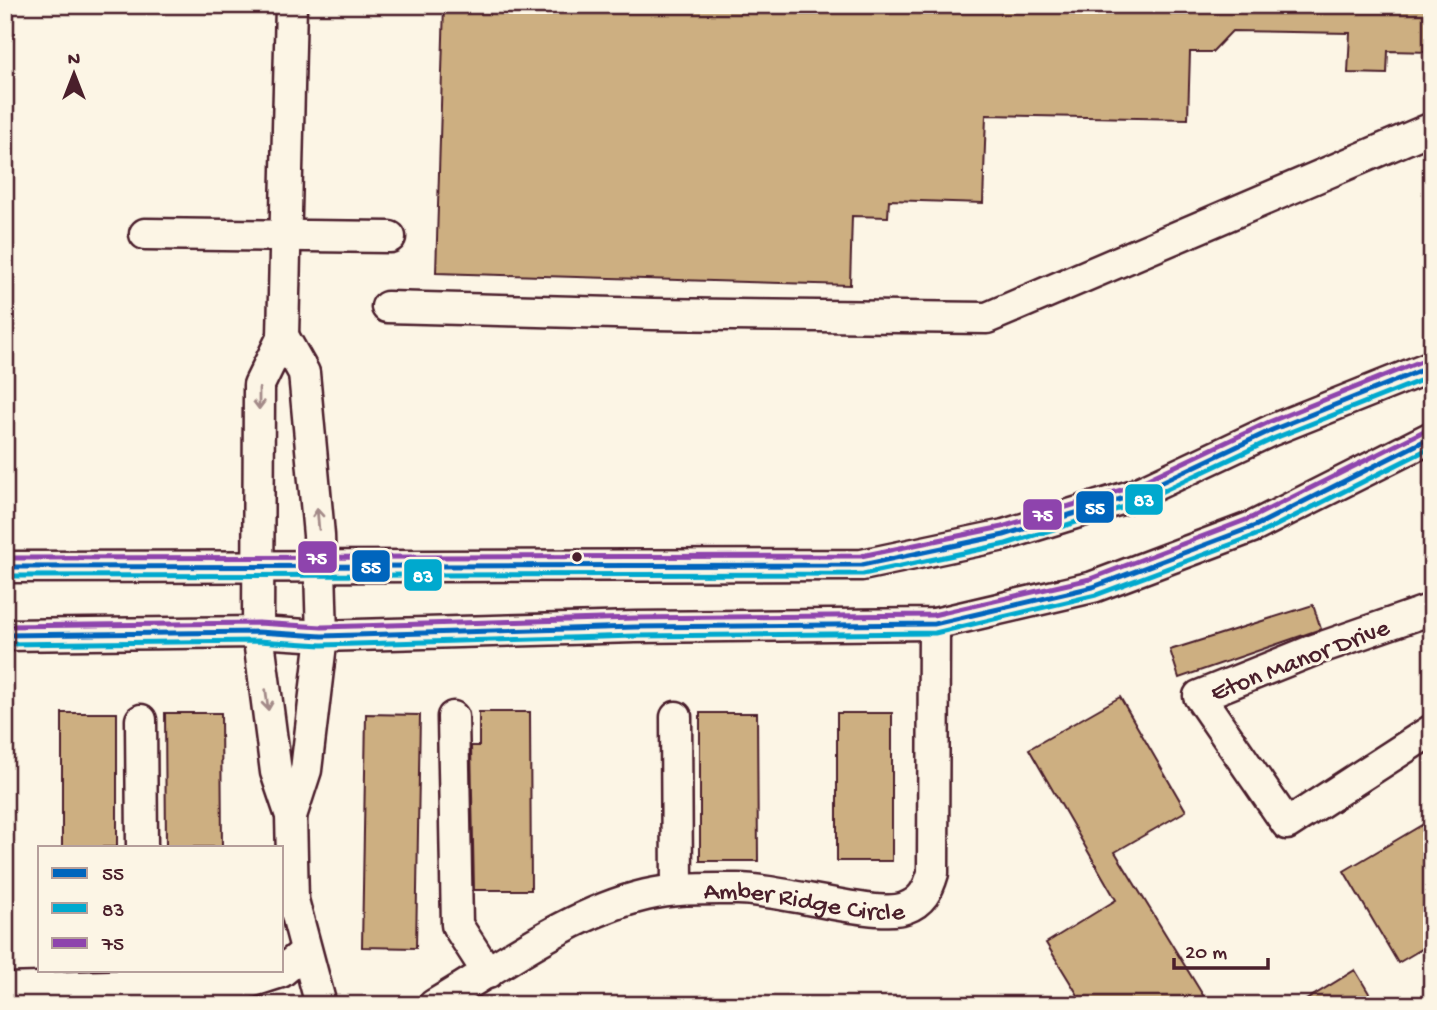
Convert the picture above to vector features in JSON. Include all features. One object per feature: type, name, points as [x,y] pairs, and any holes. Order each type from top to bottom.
[{"type":"street","points":[[290,5],[284,337],[259,385],[258,632],[276,772],[291,816],[293,900],[321,1005]]},
{"type":"street","points":[[387,307],[653,314],[987,318],[1432,128]]},
{"type":"street","points":[[145,234],[390,237]]},
{"type":"street","points":[[284,337],[304,373],[319,566],[321,636],[306,770],[291,816]]},
{"type":"street","points":[[5,567],[862,565],[1004,535],[1133,495],[1272,430],[1432,366]]},
{"type":"street","points":[[5,635],[258,632],[321,636],[635,627],[934,624],[1106,583],[1255,526],[1432,437]]},
{"type":"street","name":"Eton Manor Drive","points":[[1432,609],[1314,650],[1199,696],[1287,824],[1432,730]]},
{"type":"street","name":"Amber Ridge Circle","points":[[434,1005],[608,907],[645,895],[677,889],[744,888],[870,909],[904,909],[926,894],[933,873],[934,624]]},
{"type":"street","points":[[453,717],[457,925],[488,973]]},
{"type":"street","points":[[676,717],[677,889]]},
{"type":"street","points":[[141,720],[142,846]]},
{"type":"street","points":[[284,970],[305,952]]},
{"type":"street","points":[[5,989],[143,977],[250,982],[281,972]]},
{"type":"building","points":[[444,5],[1432,5],[1432,52],[1388,51],[1387,74],[1348,73],[1350,33],[1232,31],[1212,52],[1190,52],[1188,119],[986,115],[983,203],[889,200],[888,217],[852,216],[850,285],[436,273]]},
{"type":"building","points":[[1313,605],[1321,629],[1179,678],[1170,650]]},
{"type":"building","points":[[1120,697],[1186,811],[1115,852],[1209,1005],[1084,1005],[1046,943],[1116,900],[1029,749]]},
{"type":"building","points":[[479,712],[530,712],[531,890],[474,890],[471,746],[479,746]]},
{"type":"building","points":[[62,713],[117,713],[117,846],[62,846]]},
{"type":"building","points":[[165,713],[221,713],[222,846],[166,846]]},
{"type":"building","points":[[700,713],[757,713],[758,861],[700,861]]},
{"type":"building","points":[[837,713],[892,713],[892,861],[837,861]]},
{"type":"building","points":[[366,714],[420,715],[416,948],[362,947]]},
{"type":"building","points":[[1432,819],[1432,943],[1398,963],[1344,871]]},
{"type":"building","points":[[1355,970],[1376,1005],[1298,1005]]},
{"type":"transit line","name":"75","points":[[5,558],[861,556],[1002,527],[1131,487],[1269,422],[1429,358]]},
{"type":"transit line","name":"55","points":[[5,567],[862,565],[1004,535],[1134,495],[1272,430],[1432,366]]},
{"type":"transit line","name":"83","points":[[5,576],[863,574],[1006,544],[1137,503],[1275,438],[1432,376]]},
{"type":"transit line","name":"75","points":[[5,626],[258,623],[322,627],[635,618],[933,615],[1090,579],[1251,518],[1428,429]]},
{"type":"transit line","name":"55","points":[[5,635],[258,632],[322,636],[635,627],[934,624],[1093,587],[1255,526],[1432,437]]},
{"type":"transit line","name":"83","points":[[5,644],[258,641],[322,645],[635,636],[935,633],[1096,595],[1259,534],[1432,447]]}]
